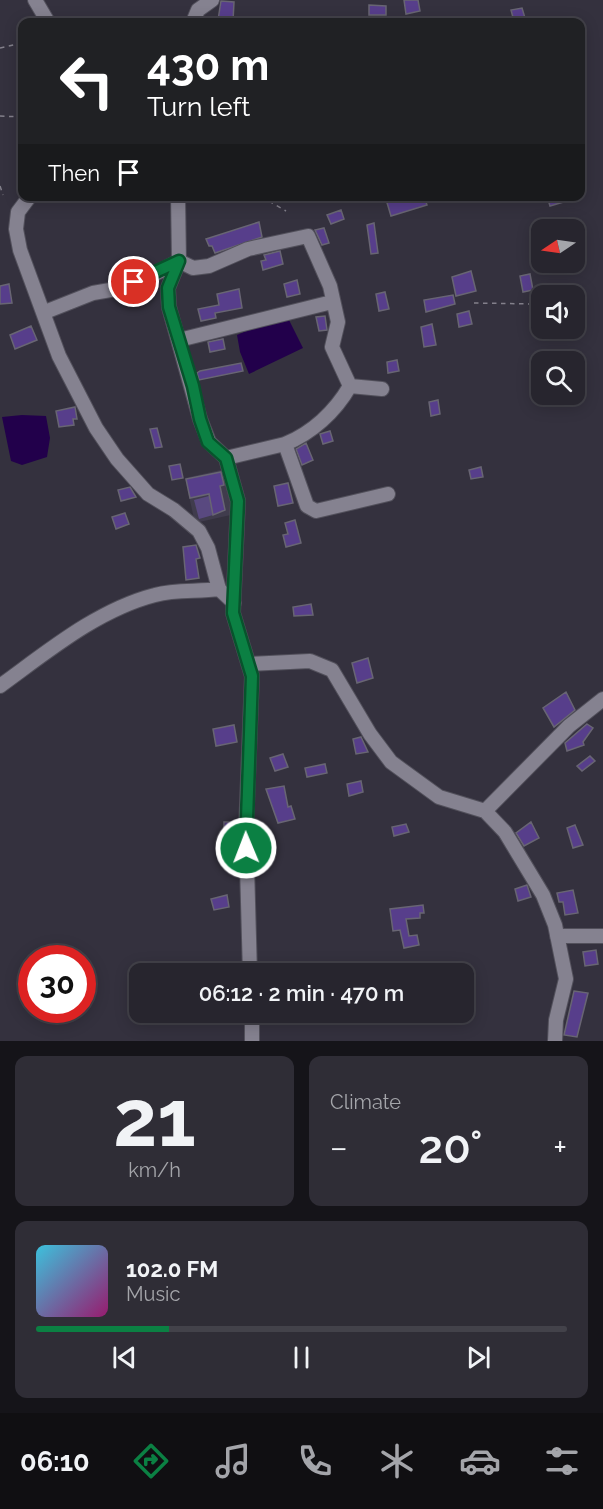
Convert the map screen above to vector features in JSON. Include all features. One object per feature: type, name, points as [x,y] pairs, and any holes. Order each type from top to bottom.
[{"type":"street","points":[[35,0],[46,18]]},
{"type":"street","points":[[195,18],[198,10],[212,0]]},
{"type":"street","points":[[26,201],[18,212],[16,229],[20,250],[45,312],[59,356],[96,428],[117,459],[148,494],[174,510],[199,531],[208,548],[219,589],[234,603]]},
{"type":"street","points":[[178,201],[179,261],[168,288],[169,307],[208,442],[226,458],[238,501],[234,603],[238,635],[250,664],[252,676],[246,830],[250,963]]},
{"type":"street","points":[[179,261],[193,268],[208,266],[248,249],[308,236],[330,286],[338,322],[332,347],[350,386]]},
{"type":"street","points":[[45,312],[93,293],[116,289],[152,276],[179,261]]},
{"type":"street","points":[[179,340],[332,302]]},
{"type":"street","points":[[350,386],[382,389]]},
{"type":"street","points":[[226,458],[285,444],[307,435],[339,406],[350,386]]},
{"type":"street","points":[[285,444],[308,506],[316,511],[388,494]]},
{"type":"street","points":[[0,686],[62,641],[107,614],[154,595],[178,590],[219,589]]},
{"type":"street","points":[[250,664],[310,661],[332,670],[370,734],[391,762],[439,797],[485,811],[505,832],[543,895],[557,936],[566,979],[556,1020],[555,1041]]},
{"type":"street","points":[[485,811],[569,726],[603,699]]},
{"type":"street","points":[[557,936],[603,936]]},
{"type":"street","points":[[252,1023],[252,1041]]},
{"type":"path","points":[[0,48],[18,44]]},
{"type":"path","points":[[0,116],[18,117]]},
{"type":"path","points":[[0,186],[3,195]]},
{"type":"path","points":[[269,201],[286,211]]},
{"type":"path","points":[[474,303],[531,304]]},
{"type":"shaded area","points":[[286,314],[303,348],[249,374],[240,352],[237,335]]},
{"type":"shaded area","points":[[46,416],[50,438],[47,457],[22,465],[11,461],[2,417]]},
{"type":"shaded area","points":[[225,469],[235,514],[195,523],[185,478]]},
{"type":"shaded area","points":[[209,496],[213,515],[199,519],[194,500]]},
{"type":"building","points":[[404,0],[418,0],[420,11],[406,14]]},
{"type":"building","points":[[221,1],[234,2],[233,18],[218,18]]},
{"type":"building","points":[[369,5],[386,6],[386,15],[369,15]]},
{"type":"building","points":[[522,8],[525,18],[513,18],[511,10]]},
{"type":"building","points":[[386,201],[426,201],[427,205],[391,216]]},
{"type":"building","points":[[548,201],[567,201],[550,206]]},
{"type":"building","points":[[341,210],[344,219],[331,224],[327,215]]},
{"type":"building","points":[[259,222],[262,237],[215,253],[206,239]]},
{"type":"building","points":[[374,223],[378,253],[371,254],[367,225]]},
{"type":"building","points":[[324,228],[329,243],[322,245],[315,230]]},
{"type":"building","points":[[280,251],[283,264],[263,270],[261,261],[266,260],[264,255]]},
{"type":"building","points":[[471,271],[476,291],[456,296],[452,277]]},
{"type":"building","points":[[530,274],[531,290],[523,292],[520,276]]},
{"type":"building","points":[[297,280],[300,294],[287,297],[284,284]]},
{"type":"building","points":[[9,284],[12,303],[0,304],[0,286]]},
{"type":"building","points":[[239,289],[242,308],[215,313],[216,318],[201,321],[198,309],[219,305],[217,294]]},
{"type":"building","points":[[385,292],[389,309],[379,311],[376,294]]},
{"type":"building","points":[[453,295],[455,304],[426,312],[424,300]]},
{"type":"building","points":[[469,311],[472,324],[459,327],[457,314]]},
{"type":"building","points":[[325,316],[327,330],[319,331],[316,317]]},
{"type":"building","points":[[432,324],[436,345],[424,347],[421,327]]},
{"type":"building","points":[[31,326],[37,340],[15,349],[10,335]]},
{"type":"building","points":[[223,339],[225,349],[210,352],[208,342]]},
{"type":"building","points":[[397,360],[399,371],[388,373],[387,362]]},
{"type":"building","points":[[241,363],[243,371],[199,380],[197,373],[200,371]]},
{"type":"building","points":[[438,400],[440,414],[431,416],[429,402]]},
{"type":"building","points":[[75,407],[77,419],[73,419],[74,425],[59,427],[56,411]]},
{"type":"building","points":[[157,428],[162,447],[155,448],[150,429]]},
{"type":"building","points":[[330,431],[333,441],[323,444],[320,434]]},
{"type":"building","points":[[306,443],[313,460],[302,465],[296,449]]},
{"type":"building","points":[[180,464],[183,478],[172,480],[169,466]]},
{"type":"building","points":[[481,467],[483,477],[471,479],[469,470]]},
{"type":"building","points":[[221,472],[224,485],[220,486],[225,510],[213,515],[209,494],[190,498],[186,479]]},
{"type":"building","points":[[288,483],[293,503],[278,506],[274,486]]},
{"type":"building","points":[[130,487],[136,497],[121,501],[118,490]]},
{"type":"building","points":[[125,513],[129,524],[116,529],[112,517]]},
{"type":"building","points":[[295,520],[301,543],[286,547],[283,535],[288,534],[285,523]]},
{"type":"building","points":[[196,545],[200,558],[196,559],[199,578],[186,580],[183,547]]},
{"type":"building","points":[[311,604],[313,615],[294,616],[293,607]]},
{"type":"building","points":[[368,658],[373,678],[357,683],[352,663]]},
{"type":"building","points":[[566,692],[575,710],[554,727],[543,708]]},
{"type":"building","points":[[587,724],[593,728],[583,742],[584,745],[567,751],[565,743]]},
{"type":"building","points":[[234,725],[237,742],[216,746],[213,729]]},
{"type":"building","points":[[361,737],[368,752],[356,754],[353,739]]},
{"type":"building","points":[[283,754],[288,767],[275,771],[270,758]]},
{"type":"building","points":[[590,756],[595,761],[582,771],[577,766]]},
{"type":"building","points":[[325,764],[327,773],[307,777],[305,768]]},
{"type":"building","points":[[361,781],[363,792],[349,796],[347,784]]},
{"type":"building","points":[[284,786],[288,807],[291,806],[295,819],[278,823],[266,789]]},
{"type":"building","points":[[224,822],[237,822],[237,831],[228,832],[233,842],[223,846],[220,839],[224,838]]},
{"type":"building","points":[[531,822],[539,838],[524,846],[516,833]]},
{"type":"building","points":[[406,824],[409,832],[394,836],[392,827]]},
{"type":"building","points":[[575,825],[583,845],[573,848],[567,828]]},
{"type":"building","points":[[527,885],[531,897],[518,901],[515,889]]},
{"type":"building","points":[[573,890],[578,913],[565,915],[563,902],[559,902],[557,893]]},
{"type":"building","points":[[227,895],[229,907],[214,910],[211,899]]},
{"type":"building","points":[[423,905],[424,913],[420,913],[420,918],[406,919],[409,936],[417,935],[419,945],[404,948],[400,930],[393,931],[390,909]]},
{"type":"building","points":[[596,950],[598,964],[585,966],[583,952]]},
{"type":"building","points":[[574,991],[588,993],[577,1037],[564,1035]]},
{"type":"route","points":[[134,282],[152,276],[179,261],[168,288],[169,307],[208,442],[218,448],[226,458],[238,501],[233,613],[238,635],[247,652],[252,676],[246,848]]}]
